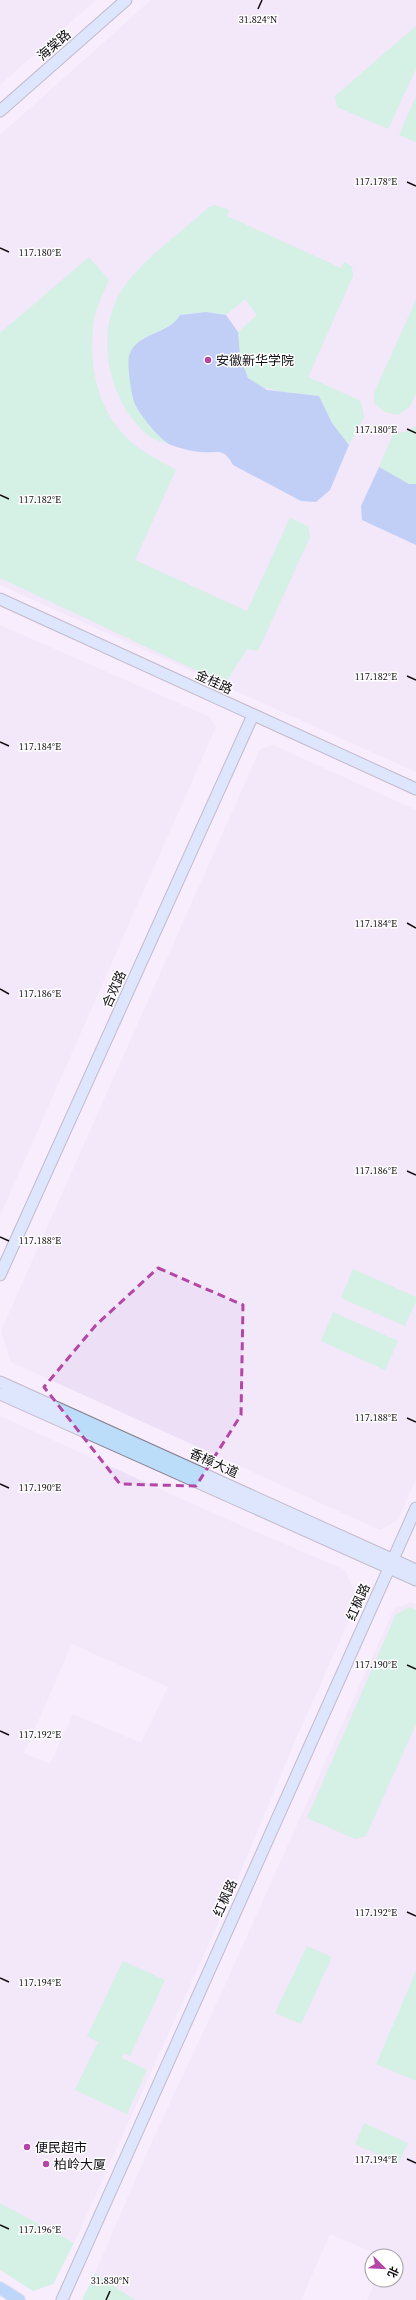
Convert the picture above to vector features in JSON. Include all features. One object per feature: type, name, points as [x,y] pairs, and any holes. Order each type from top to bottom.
[{"type":"main road","points":[[0,2288],[19,2300]]},
{"type":"street","name":"海棠路","points":[[0,111],[126,0]]},
{"type":"street","name":"金桂路","points":[[0,600],[416,789]]},
{"type":"street","name":"合欢路","points":[[0,1276],[253,715]]},
{"type":"street","name":"香樟大道","points":[[0,1382],[391,1564],[416,1580]]},
{"type":"street","name":"香樟大道","points":[[0,1394],[391,1564],[416,1570]]},
{"type":"street","name":"红枫路","points":[[62,2300],[416,1508]]},
{"type":"highlighted area","points":[[158,1268],[243,1305],[241,1415],[196,1486],[120,1484],[44,1387],[96,1325]]},
{"type":"shaded area","points":[[0,0],[96,0],[0,85]]},
{"type":"shaded area","name":"安徽新华学院","points":[[151,0],[416,0],[416,772],[0,585],[0,135]]},
{"type":"shaded area","points":[[0,625],[210,717],[216,727],[0,1216]]},
{"type":"shaded area","points":[[273,745],[416,810],[416,1479],[398,1520],[380,1530],[11,1362],[1,1331],[260,749]]},
{"type":"shaded area","points":[[0,1416],[215,1514],[345,1570],[358,1600],[292,1748],[233,1890],[74,2243],[0,2203]],"holes":[[[72,1644],[168,1687],[141,1743],[73,1714],[50,1764],[24,1753]]]},
{"type":"shaded area","points":[[411,1602],[416,1604],[416,1971],[376,2063],[416,2081],[416,2300],[367,2300],[372,2288],[404,2288],[404,2248],[364,2249],[330,2234],[301,2300],[135,2300],[95,2273],[149,2148],[220,1996],[394,1609]]},
{"type":"green space","points":[[416,26],[416,69],[388,129],[337,107],[335,96]]},
{"type":"green space","points":[[416,96],[416,142],[399,135]]},
{"type":"green space","points":[[216,205],[229,210],[227,216],[341,268],[344,262],[352,266],[353,276],[308,377],[361,401],[364,417],[349,445],[332,423],[319,396],[271,389],[261,386],[248,377],[241,361],[238,332],[257,315],[245,299],[226,315],[206,312],[180,315],[175,323],[141,340],[150,426],[169,444],[150,437],[136,423],[124,406],[115,387],[107,346],[109,326],[114,306],[123,288],[152,256],[209,207]]},
{"type":"green space","points":[[89,257],[109,280],[96,310],[92,337],[94,372],[104,405],[112,420],[123,434],[136,446],[176,470],[135,560],[247,611],[290,518],[308,526],[310,537],[258,651],[247,649],[225,684],[0,578],[0,333]]},
{"type":"green space","points":[[416,300],[416,393],[410,407],[398,415],[385,412],[374,403],[374,393]]},
{"type":"green space","points":[[416,426],[416,484],[409,484],[379,467],[393,434],[408,431]]},
{"type":"green space","points":[[353,1269],[416,1297],[416,1302],[405,1326],[341,1298]]},
{"type":"green space","points":[[333,1312],[398,1341],[385,1370],[321,1341]]},
{"type":"green space","points":[[410,1607],[416,1610],[416,1724],[366,1836],[355,1839],[307,1818],[396,1614]]},
{"type":"green space","points":[[307,1946],[332,1957],[301,2024],[275,2013]]},
{"type":"green space","points":[[123,1961],[165,1980],[130,2056],[124,2053],[122,2058],[147,2070],[127,2114],[75,2090],[98,2042],[87,2036]]},
{"type":"green space","points":[[416,1971],[416,2081],[376,2064]]},
{"type":"green space","points":[[364,2123],[408,2143],[398,2164],[355,2144]]},
{"type":"green space","points":[[0,2203],[74,2243],[53,2284],[33,2291],[0,2270]]},
{"type":"green space","points":[[95,2273],[135,2300],[82,2300]]},
{"type":"water","points":[[206,312],[226,315],[238,332],[240,356],[248,378],[267,390],[319,396],[332,423],[349,445],[330,490],[316,502],[301,501],[233,465],[223,453],[196,452],[171,445],[156,433],[137,408],[132,394],[129,372],[129,356],[133,348],[138,342],[175,322],[180,315]]},
{"type":"water","points":[[379,467],[409,484],[416,484],[416,545],[362,520],[361,506]]},
{"type":"place","name":"安徽新华学院","points":[[208,360]]},
{"type":"place","name":"便民超市","points":[[27,2147]]},
{"type":"place","name":"柏岭大厦","points":[[46,2164]]}]
